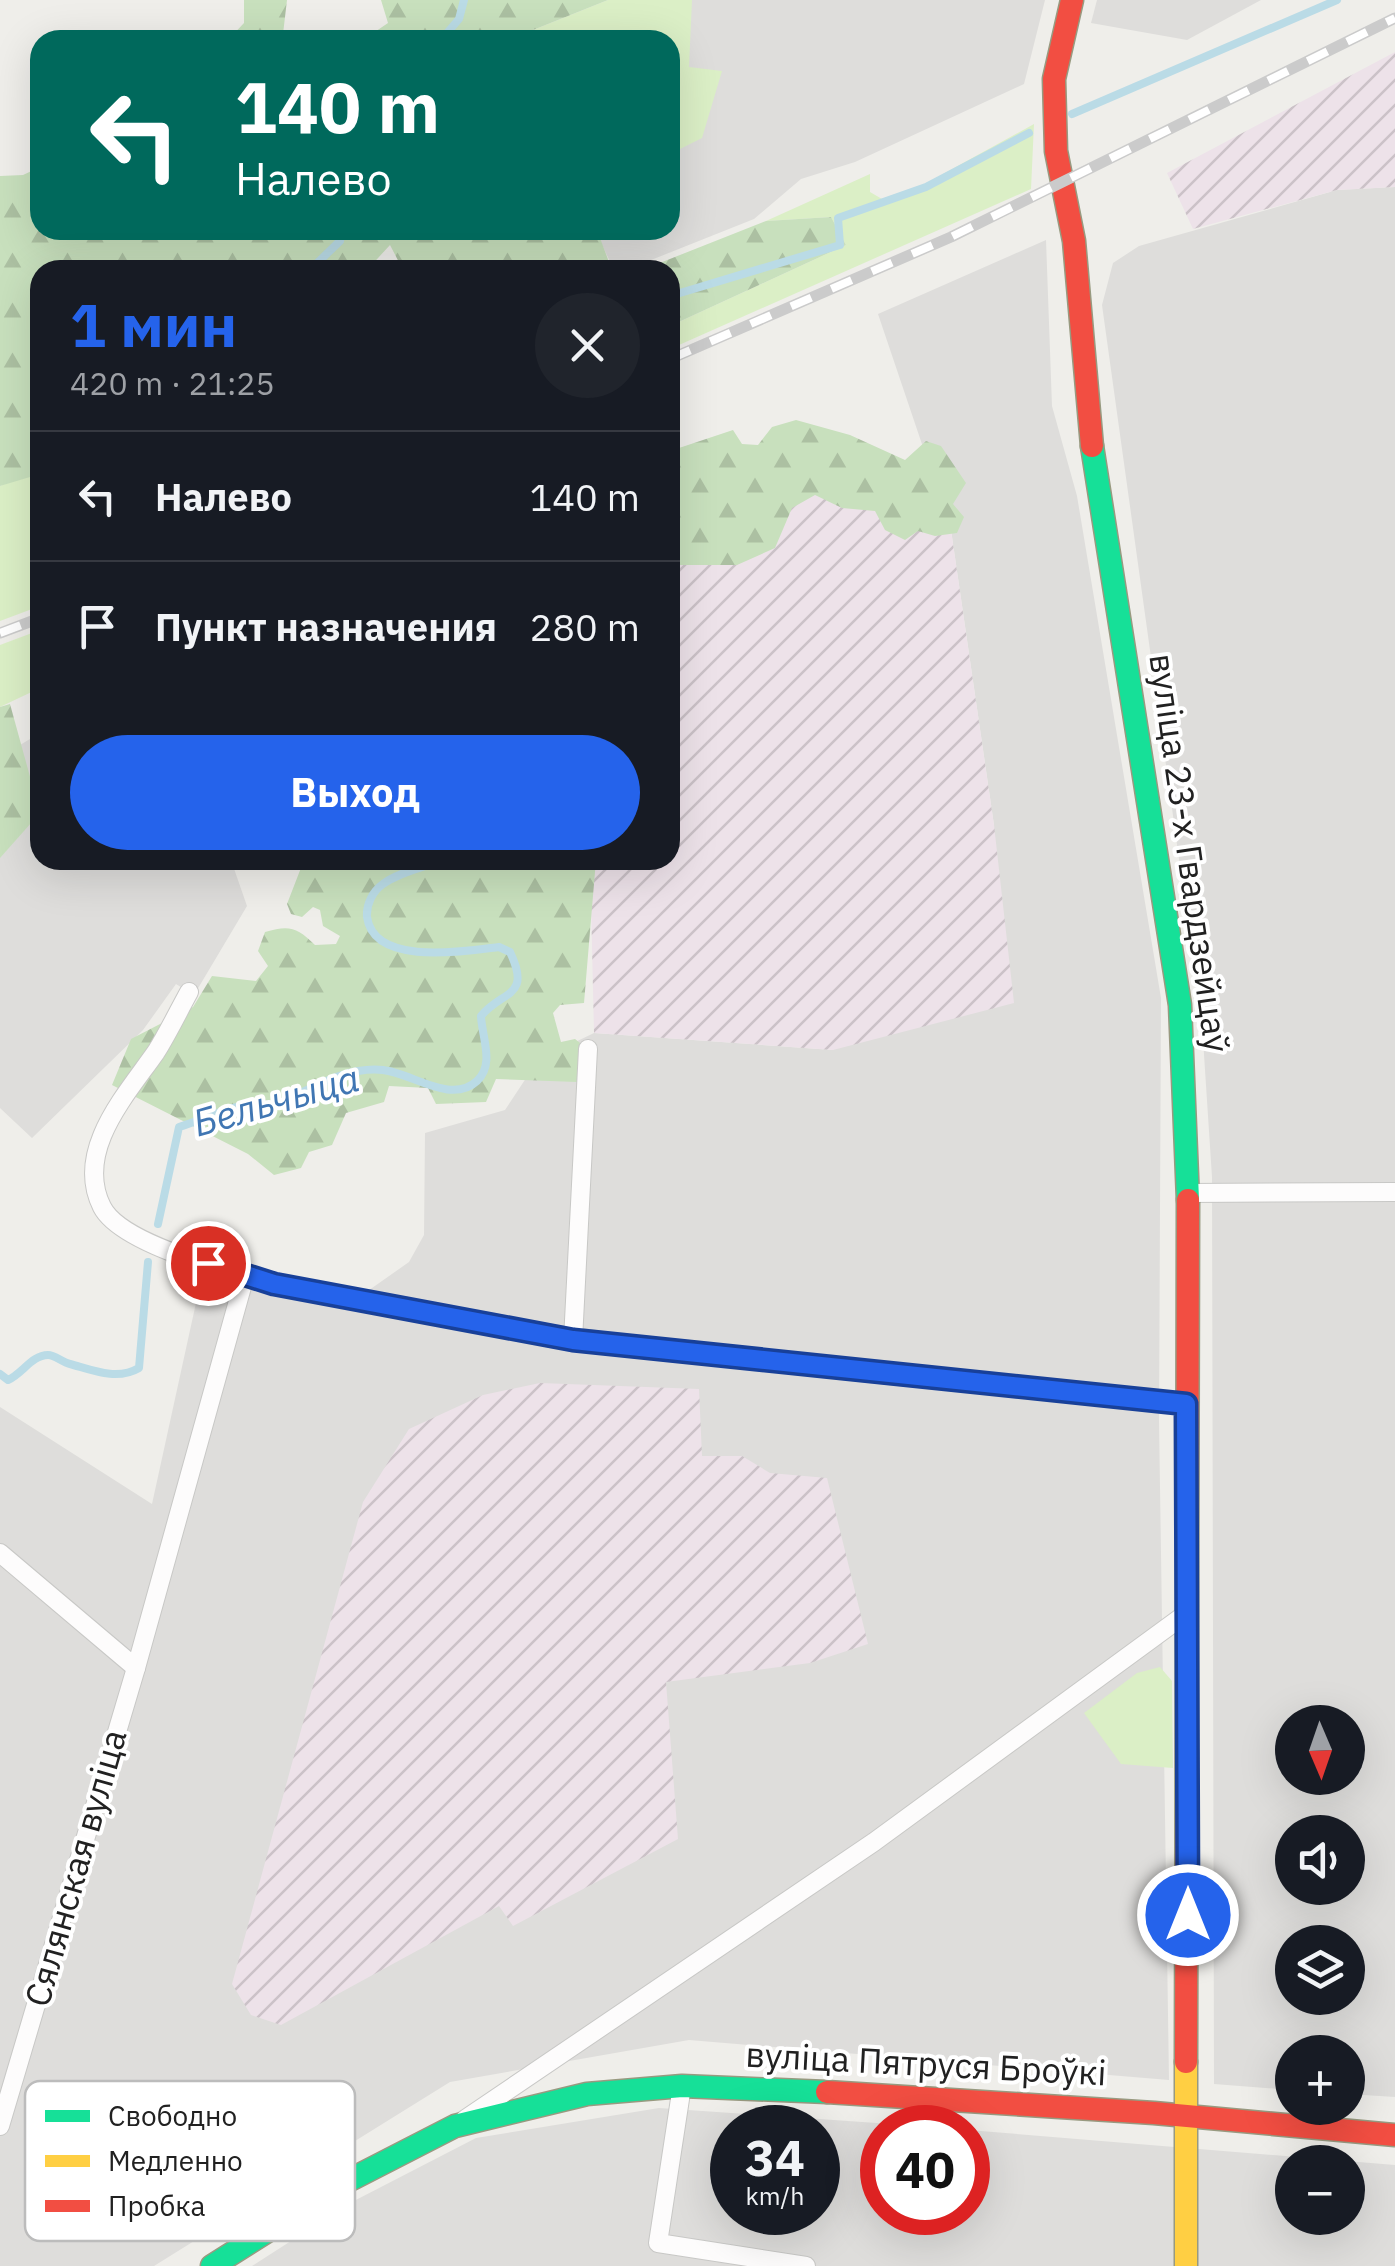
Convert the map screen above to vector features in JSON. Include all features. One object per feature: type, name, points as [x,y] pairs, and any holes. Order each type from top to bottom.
[{"type":"street","name":"вуліца 23-х Гвардзейцаў","points":[[1072,0],[1054,78],[1058,167],[1074,241],[1092,446],[1180,1005],[1188,1193],[1186,2266]]},
{"type":"street","points":[[189,992],[101,1138],[94,1185],[103,1209],[134,1238],[245,1276],[573,1340],[1186,1404]]},
{"type":"street","points":[[573,1340],[588,1049]]},
{"type":"street","points":[[1188,1193],[1395,1192]]},
{"type":"street","name":"Сялянская вуліца","points":[[0,2126],[136,1668],[245,1276]]},
{"type":"street","points":[[0,1554],[136,1668]]},
{"type":"street","name":"вуліца Пятруся Броўкі","points":[[355,2177],[455,2126],[874,1842],[1187,1613]]},
{"type":"street","points":[[682,2086],[658,2244],[806,2266]]},
{"type":"street","name":"вуліца Пятруся Броўкі","points":[[455,2126],[588,2094],[682,2086],[996,2101],[1395,2136]]},
{"type":"street","name":"вуліца Пятруся Броўкі","points":[[212,2266],[252,2241]]},
{"type":"shaded area","points":[[680,0],[1045,0],[1024,84],[855,162],[801,179],[754,219],[651,260],[609,260],[600,240],[680,240]]},
{"type":"shaded area","points":[[1097,0],[1261,0],[1187,40],[1091,23]]},
{"type":"shaded area","points":[[1395,52],[1395,187],[1337,190],[1193,229],[1167,173]]},
{"type":"shaded area","points":[[1395,187],[1395,2097],[1365,2095],[1365,2035],[1275,2035],[1275,2089],[1214,2084],[1212,1177],[1202,1024],[1102,305],[1113,263],[1139,246],[1337,190]]},
{"type":"shaded area","points":[[1046,240],[1052,406],[1077,496],[1161,998],[1159,1421],[1169,2080],[689,2040],[450,2082],[355,2141],[355,2081],[25,2081],[25,2241],[194,2241],[154,2266],[0,2266],[0,1407],[152,1504],[201,1280],[345,1307],[409,1262],[424,1235],[425,1133],[505,1110],[538,1060],[594,1033],[833,1050],[994,825],[951,530],[878,314]]},
{"type":"shaded area","points":[[865,472],[951,530],[994,825],[1014,1003],[833,1050],[594,1033],[590,870],[680,870],[680,537]]},
{"type":"shaded area","points":[[30,739],[30,870],[234,870],[247,906],[194,995],[176,984],[143,1030],[32,1138],[0,1108],[0,757]]},
{"type":"shaded area","points":[[540,1383],[699,1389],[702,1456],[742,1456],[770,1473],[827,1478],[868,1644],[810,1663],[666,1682],[678,1839],[513,1926],[499,1906],[281,2025],[251,2015],[232,1984],[363,1502],[409,1429],[483,1395]]},
{"type":"shaded area","points":[[659,2108],[710,2112],[710,2235],[840,2235],[840,2121],[860,2122],[860,2235],[990,2235],[990,2132],[1275,2155],[1275,2235],[1365,2235],[1365,2163],[1395,2165],[1395,2266],[252,2266],[291,2241],[355,2241],[355,2200],[476,2138]]},
{"type":"green space","points":[[244,0],[287,0],[283,30],[237,30],[244,23]]},
{"type":"green space","points":[[381,0],[608,0],[533,30],[378,30],[388,23]]},
{"type":"green space","points":[[608,0],[692,0],[689,67],[722,71],[702,138],[680,149],[680,30],[533,30]]},
{"type":"green space","points":[[1034,124],[1031,189],[680,345],[680,321],[846,245],[831,217],[766,221],[870,174],[870,192],[882,199],[925,184]]},
{"type":"green space","points":[[30,172],[30,240],[601,240],[608,260],[398,260],[390,245],[376,260],[30,260],[30,477],[0,486],[0,176]]},
{"type":"green space","points":[[831,217],[846,245],[680,321],[680,260],[667,260],[766,221]]},
{"type":"green space","points":[[796,420],[850,435],[905,460],[926,441],[941,446],[966,483],[953,504],[964,517],[957,533],[935,536],[918,531],[905,540],[885,530],[875,511],[842,508],[815,495],[792,508],[775,548],[737,565],[680,565],[680,448],[733,430],[742,444],[758,445],[772,427]]},
{"type":"green space","points":[[30,474],[30,610],[0,621],[0,486]]},
{"type":"green space","points":[[30,634],[30,693],[0,707],[0,645]]},
{"type":"green space","points":[[10,704],[30,777],[30,824],[0,858],[0,707]]},
{"type":"green space","points":[[300,870],[595,870],[584,1003],[560,1005],[553,1013],[561,1042],[575,1039],[584,1046],[577,1082],[496,1079],[486,1102],[436,1104],[428,1088],[389,1086],[384,1102],[346,1113],[332,1145],[309,1152],[301,1168],[274,1175],[248,1154],[112,1085],[131,1039],[193,1007],[212,976],[256,981],[268,966],[258,951],[265,932],[292,929],[315,945],[336,944],[340,936],[323,926],[320,910],[313,907],[302,917],[291,914],[287,904]]},
{"type":"green space","points":[[1160,1667],[1172,1681],[1173,1768],[1121,1764],[1084,1713],[1137,1673]]},
{"type":"waterway","name":"Бельчыца","points":[[450,30],[459,19],[464,0]]},
{"type":"waterway","points":[[1072,114],[1337,0]]},
{"type":"waterway","points":[[680,293],[840,245],[838,218],[926,187],[1029,133]]},
{"type":"waterway","name":"Бельчыца","points":[[320,260],[340,240]]},
{"type":"waterway","name":"Бельчыца","points":[[158,1224],[179,1127],[237,1107],[277,1104],[356,1071],[394,1072],[455,1090],[477,1081],[486,1059],[481,1016],[512,992],[518,978],[516,967],[510,952],[499,947],[445,952],[403,950],[373,933],[367,917],[376,890],[413,870]]},
{"type":"waterway","name":"Бельчыца","points":[[0,1374],[8,1380],[37,1358],[48,1355],[104,1373],[122,1374],[139,1368],[148,1262]]},
{"type":"railway","points":[[680,355],[951,237],[1395,18]]},
{"type":"railway","points":[[0,633],[30,622]]},
{"type":"traffic: fast","points":[[1092,446],[1180,1005],[1188,1200]]},
{"type":"traffic: fast","points":[[355,2177],[455,2126],[587,2094],[682,2086],[827,2092]]},
{"type":"traffic: fast","points":[[212,2266],[252,2241]]},
{"type":"traffic: slow","points":[[1186,2062],[1186,2266]]},
{"type":"traffic: jam","points":[[1072,0],[1054,79],[1056,151],[1074,241],[1092,446]]},
{"type":"traffic: jam","points":[[1186,2062],[1188,1200]]},
{"type":"traffic: jam","points":[[827,2092],[1154,2113],[1395,2135]]},
{"type":"route","points":[[208,1263],[274,1284],[573,1340],[1186,1404],[1188,1915]]}]
